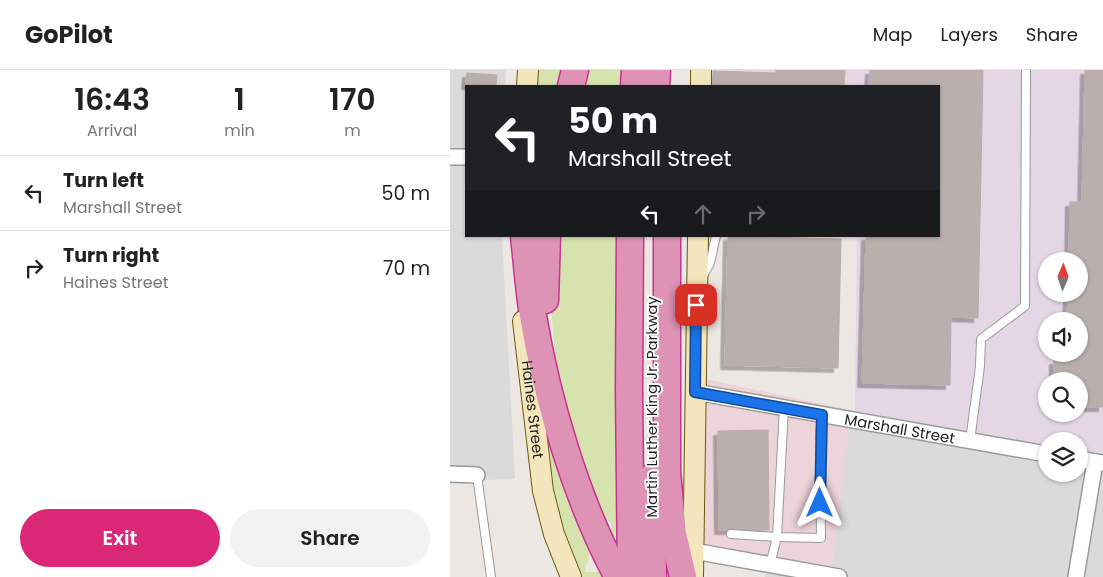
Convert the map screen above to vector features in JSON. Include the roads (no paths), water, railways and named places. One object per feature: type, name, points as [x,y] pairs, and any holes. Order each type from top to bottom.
[{"type":"highway","points":[[571,85],[575,70]]},
{"type":"highway","points":[[634,70],[634,85]]},
{"type":"highway","points":[[656,85],[657,70]]},
{"type":"highway","points":[[666,70],[666,85]]},
{"type":"highway","points":[[522,237],[535,325],[544,369],[563,437],[586,506],[604,550],[618,577]]},
{"type":"highway","points":[[547,237],[545,282],[547,335],[550,364],[563,437]]},
{"type":"highway","name":"Martin Luther King Jr. Parkway","points":[[630,237],[631,577]]},
{"type":"highway","name":"Martin Luther King Jr. Parkway","points":[[652,237],[650,362],[653,577]]},
{"type":"highway","points":[[667,237],[666,458],[670,512],[675,544],[684,577]]},
{"type":"highway","points":[[694,552],[702,577]]},
{"type":"street","points":[[528,70],[528,85]]},
{"type":"street","points":[[701,70],[701,85]]},
{"type":"street","points":[[450,157],[465,157]]},
{"type":"street","name":"Haines Street","points":[[522,237],[521,306],[539,467],[554,534],[572,577]]},
{"type":"street","points":[[693,577],[698,237]]},
{"type":"street","name":"Marshall Street","points":[[695,392],[1038,453]]},
{"type":"street","points":[[1076,577],[1099,462]]},
{"type":"street","points":[[450,474],[477,475]]},
{"type":"street","points":[[694,552],[839,577]]},
{"type":"lane","points":[[970,441],[980,366],[981,339],[1025,306],[1026,70]]},
{"type":"lane","points":[[697,287],[710,263],[716,237]]},
{"type":"lane","points":[[770,565],[777,536],[784,408]]},
{"type":"lane","points":[[731,534],[821,538],[822,415]]},
{"type":"lane","points":[[477,475],[491,577]]}]
